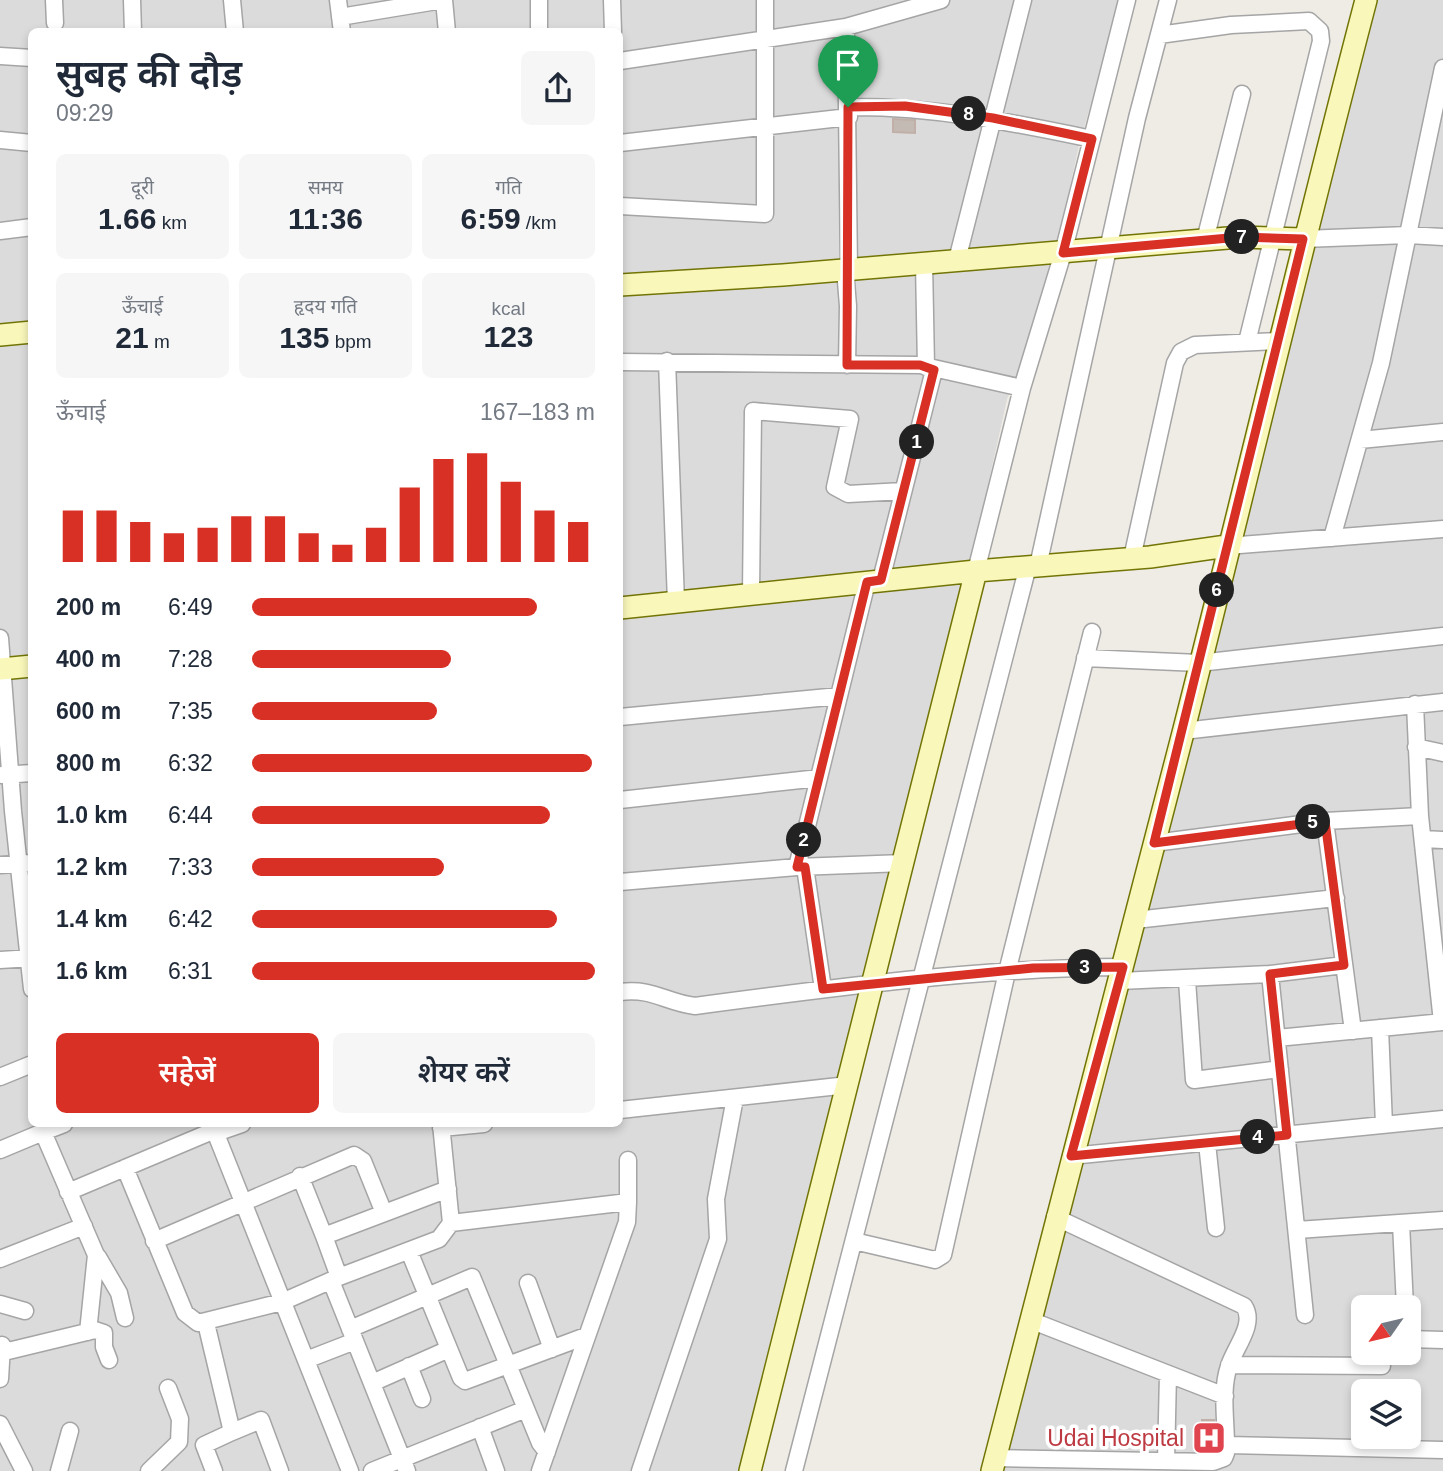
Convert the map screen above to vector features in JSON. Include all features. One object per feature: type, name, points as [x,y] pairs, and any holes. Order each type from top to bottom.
[{"type":"street","points":[[54,0],[55,23]]},
{"type":"street","points":[[132,0],[134,28]]},
{"type":"street","points":[[232,0],[235,28]]},
{"type":"street","points":[[338,0],[341,24],[375,6],[444,0],[447,28]]},
{"type":"street","points":[[539,0],[539,28]]},
{"type":"street","points":[[612,0],[613,28]]},
{"type":"street","points":[[623,206],[765,214],[765,0]]},
{"type":"street","points":[[623,61],[846,27],[941,0]]},
{"type":"street","points":[[957,260],[1023,0]]},
{"type":"street","points":[[750,1471],[1022,388],[1063,253],[1127,0]]},
{"type":"street","points":[[794,1471],[919,979],[1033,566],[1137,118],[1168,0]]},
{"type":"street","points":[[1366,0],[1303,239],[1122,974],[1071,1156],[993,1464],[1213,1462],[1225,1458],[1443,1450]]},
{"type":"street","points":[[1159,34],[1231,25],[1309,22],[1320,31],[1321,41],[1247,342]]},
{"type":"street","points":[[846,27],[847,365]]},
{"type":"street","points":[[0,56],[28,58]]},
{"type":"street","points":[[1332,538],[1381,363],[1408,235],[1436,136],[1443,68]]},
{"type":"street","points":[[1205,240],[1242,94]]},
{"type":"street","points":[[623,142],[765,126],[848,112],[905,106],[993,118],[1092,139]]},
{"type":"street","points":[[0,140],[28,143]]},
{"type":"street","points":[[0,230],[28,227]]},
{"type":"street","points":[[623,285],[1272,236],[1303,239],[1408,235],[1443,237]]},
{"type":"street","points":[[823,989],[801,867],[839,696],[903,491],[930,368],[924,263]]},
{"type":"street","points":[[0,335],[28,332]]},
{"type":"street","points":[[1132,558],[1175,363],[1181,352],[1195,345],[1278,341]]},
{"type":"street","points":[[667,361],[676,602]]},
{"type":"street","points":[[623,362],[930,368],[1022,388]]},
{"type":"street","points":[[751,594],[753,411],[850,419],[835,480],[838,491],[848,494],[903,491]]},
{"type":"street","points":[[1360,440],[1443,432]]},
{"type":"street","points":[[623,608],[976,571],[1132,558],[1227,546],[1443,529]]},
{"type":"street","points":[[854,1241],[935,1260],[943,1255],[1007,972],[1092,632]]},
{"type":"street","points":[[1085,658],[1199,663],[1443,636]]},
{"type":"street","points":[[0,638],[5,775],[25,863],[28,934]]},
{"type":"street","points":[[1,669],[28,666]]},
{"type":"street","points":[[623,717],[839,696]]},
{"type":"street","points":[[1183,732],[1443,702]]},
{"type":"street","points":[[1277,1038],[1443,1022],[1439,953],[1420,816],[1415,704]]},
{"type":"street","points":[[1416,747],[1443,753]]},
{"type":"street","points":[[5,775],[28,773]]},
{"type":"street","points":[[623,800],[819,778]]},
{"type":"street","points":[[1154,843],[1325,821],[1420,816]]},
{"type":"street","points":[[1325,821],[1353,1031]]},
{"type":"street","points":[[1423,839],[1443,840]]},
{"type":"street","points":[[0,865],[25,863]]},
{"type":"street","points":[[623,882],[801,867],[904,863]]},
{"type":"street","points":[[1135,920],[1336,898]]},
{"type":"street","points":[[0,960],[28,958]]},
{"type":"street","points":[[623,992],[638,990],[656,993],[682,1004],[695,1006],[823,989],[1033,968],[1187,980],[1344,965]]},
{"type":"street","points":[[1270,974],[1305,1315]]},
{"type":"street","points":[[1187,980],[1194,1080],[1280,1069]]},
{"type":"street","points":[[1380,1028],[1384,1125]]},
{"type":"street","points":[[0,1077],[28,1066]]},
{"type":"street","points":[[623,1110],[848,1085]]},
{"type":"street","points":[[640,1471],[718,1239],[716,1199],[735,1098]]},
{"type":"street","points":[[1071,1156],[1443,1119]]},
{"type":"street","points":[[0,1150],[56,1127]]},
{"type":"street","points":[[125,1168],[185,1313],[198,1323],[206,1322],[282,1302],[439,1239],[451,1223],[441,1127]]},
{"type":"street","points":[[68,1192],[214,1129],[350,1471]]},
{"type":"street","points":[[43,1132],[96,1255],[119,1293],[125,1318]]},
{"type":"street","points":[[1207,1143],[1216,1228]]},
{"type":"street","points":[[154,1241],[348,1156],[358,1156],[384,1213]]},
{"type":"street","points":[[540,1471],[627,1222],[628,1160]]},
{"type":"street","points":[[300,1176],[324,1236],[353,1335],[404,1465]]},
{"type":"street","points":[[324,1236],[448,1189]]},
{"type":"street","points":[[451,1223],[628,1202]]},
{"type":"street","points":[[1055,1217],[1244,1306],[1247,1311],[1247,1325],[1228,1366],[1225,1458]]},
{"type":"street","points":[[1297,1230],[1443,1220]]},
{"type":"street","points":[[1401,1223],[1404,1295]]},
{"type":"street","points":[[0,1259],[83,1226]]},
{"type":"street","points":[[409,1251],[461,1378],[465,1381],[586,1336]]},
{"type":"street","points":[[88,1332],[96,1255]]},
{"type":"street","points":[[306,1360],[428,1296],[472,1277],[526,1409],[547,1452]]},
{"type":"street","points":[[527,1283],[552,1349]]},
{"type":"street","points":[[0,1304],[24,1311]]},
{"type":"street","points":[[1030,1320],[1226,1396]]},
{"type":"street","points":[[206,1322],[232,1432]]},
{"type":"street","points":[[0,1379],[2,1348],[88,1332],[104,1332],[104,1347],[109,1360]]},
{"type":"street","points":[[1421,1339],[1443,1339]]},
{"type":"street","points":[[372,1383],[449,1349]]},
{"type":"street","points":[[409,1366],[422,1399]]},
{"type":"street","points":[[1228,1366],[1382,1366]]},
{"type":"street","points":[[1166,1461],[1168,1374]]},
{"type":"street","points":[[150,1471],[174,1448],[181,1432],[180,1419],[168,1388]]},
{"type":"street","points":[[372,1471],[404,1465],[480,1427],[526,1409]]},
{"type":"street","points":[[174,1448],[190,1451],[261,1420],[280,1471]]},
{"type":"street","points":[[480,1427],[496,1471]]},
{"type":"street","points":[[1,1428],[24,1471]]},
{"type":"street","points":[[59,1471],[70,1432]]},
{"type":"street","points":[[204,1445],[215,1471]]},
{"type":"shaded area","points":[[0,0],[1121,0],[1079,145],[1041,320],[1007,399],[958,620],[746,1471],[0,1471]]},
{"type":"shaded area","points":[[1369,0],[1443,0],[1443,1471],[998,1471]]},
{"type":"building","points":[[893,119],[915,120],[915,133],[893,132]]},
{"type":"building","points":[[1202,1420],[1214,1420],[1216,1450],[1200,1449]]},
{"type":"place","name":"Udai Hospital","points":[[1209,1438]]},
{"type":"route","points":[[905,106],[951,111],[1092,139],[1063,253],[1240,237],[1280,236],[1303,239],[1154,843],[1325,821],[1344,965],[1270,974],[1287,1135],[1071,1156],[1123,967],[1033,968],[823,989],[805,867],[797,867],[867,582],[881,580],[934,370],[920,365],[847,365],[848,306],[845,270],[849,269],[848,107],[905,106]]}]
